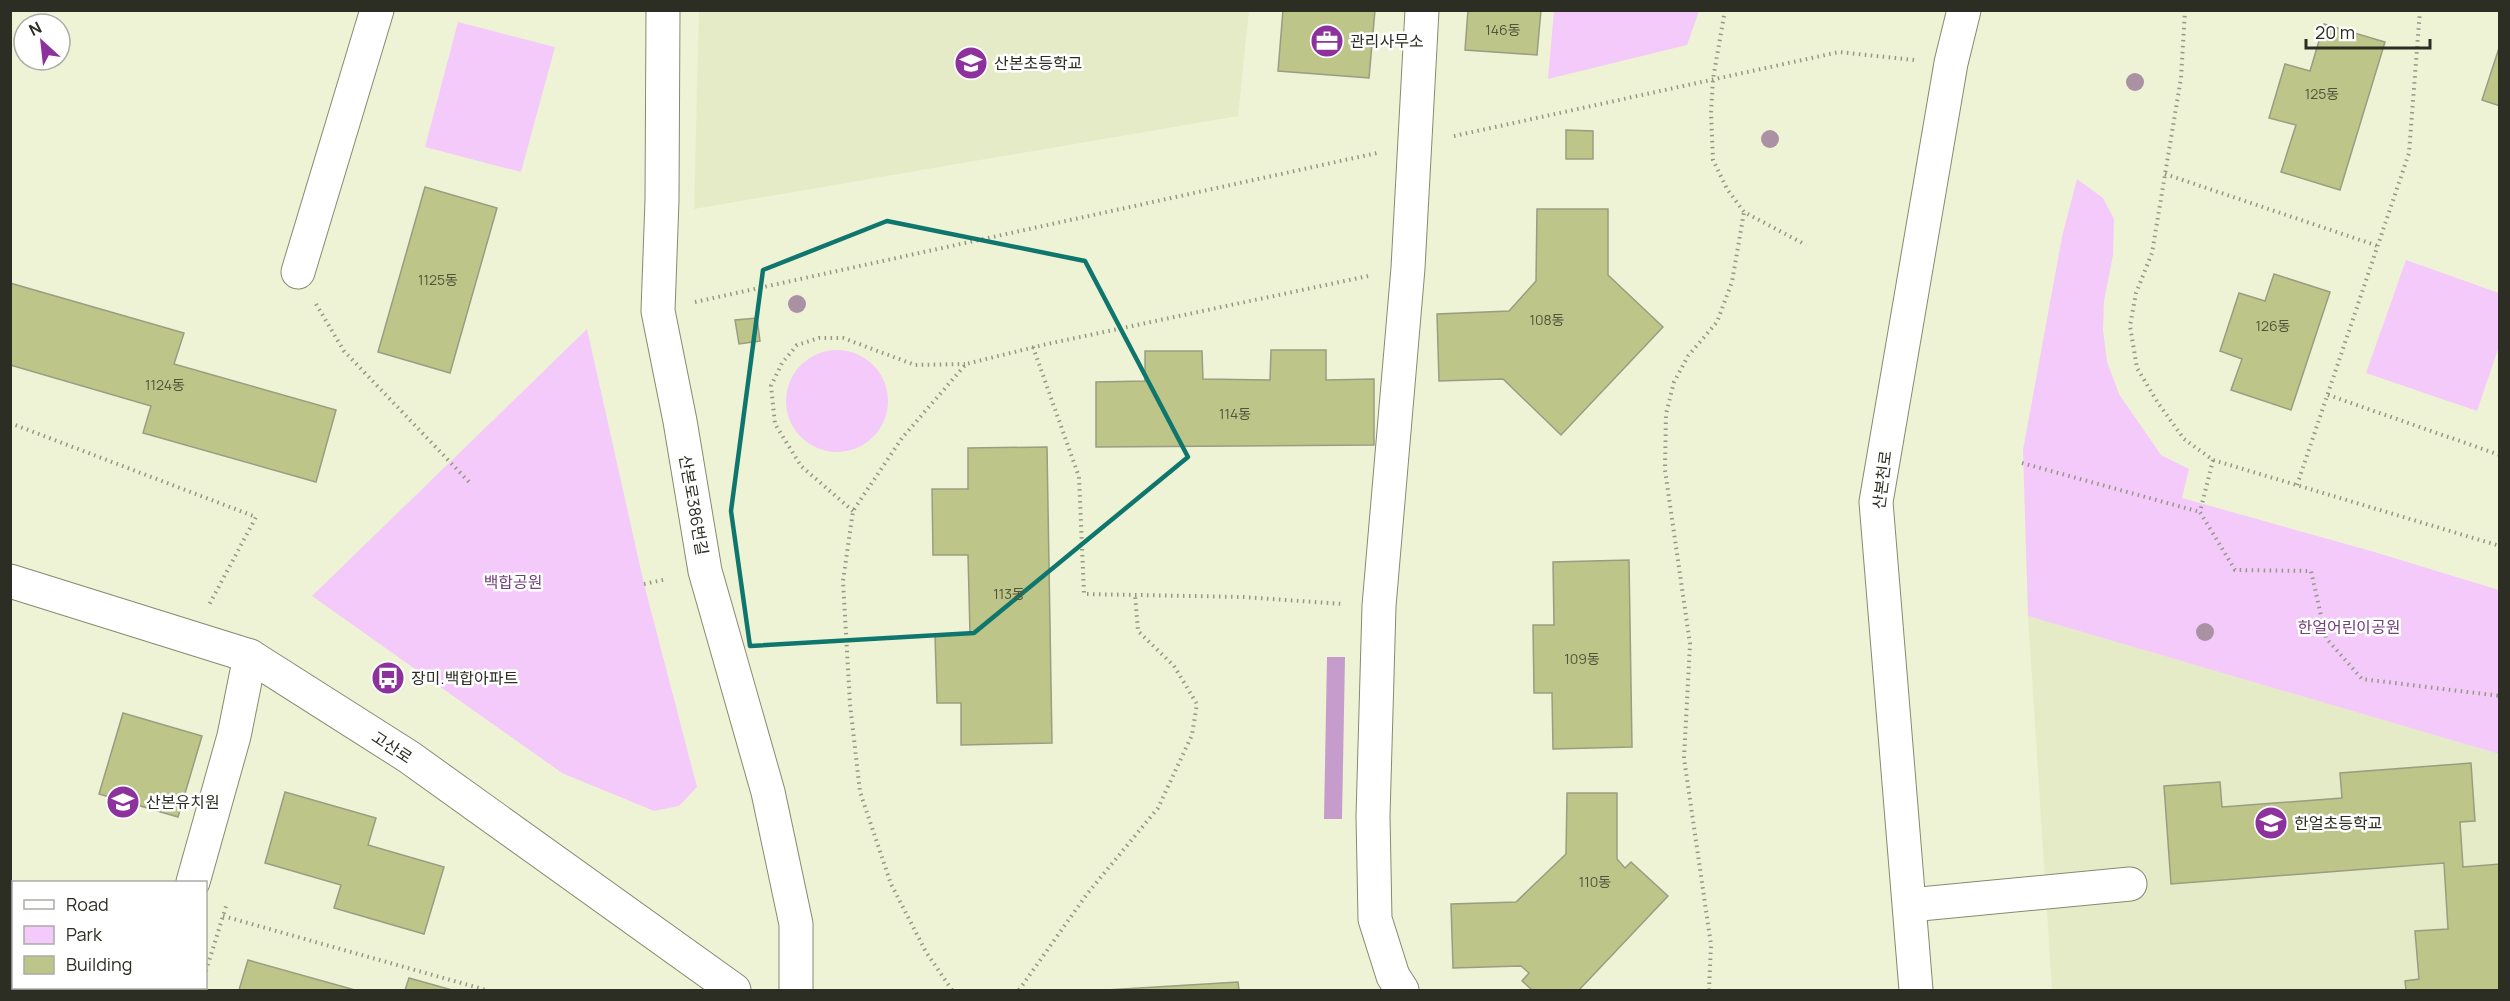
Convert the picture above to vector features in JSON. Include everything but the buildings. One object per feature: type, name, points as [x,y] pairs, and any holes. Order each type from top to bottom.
[{"type":"street","points":[[298,272],[377,10]]},
{"type":"street","name":"산본로386번길","points":[[663,10],[662,200],[658,310],[680,421],[705,571],[768,792],[796,924],[796,990]]},
{"type":"street","points":[[1402,990],[1394,976],[1375,919],[1373,816],[1379,606],[1408,268],[1422,10]]},
{"type":"street","name":"산본천로","points":[[1916,990],[1876,502],[1951,63],[1964,10]]},
{"type":"street","name":"고산로","points":[[10,581],[250,656],[409,757],[734,990]]},
{"type":"street","points":[[194,881],[234,736],[250,656]]},
{"type":"street","points":[[1910,905],[2130,884]]},
{"type":"path","points":[[1725,10],[1713,79],[1711,113],[1713,159],[1727,189],[1744,212],[1806,245]]},
{"type":"path","points":[[2185,10],[2181,78],[2152,253],[2136,293],[2130,326],[2137,368],[2158,403],[2184,439],[2213,460],[2499,546]]},
{"type":"path","points":[[2297,485],[2409,153],[2420,10]]},
{"type":"path","points":[[658,310],[1839,52],[1951,63]]},
{"type":"path","points":[[2165,174],[2378,246]]},
{"type":"path","points":[[1709,990],[1711,945],[1684,758],[1690,644],[1665,470],[1666,414],[1678,373],[1688,356],[1717,322],[1732,282],[1744,212]]},
{"type":"path","points":[[853,511],[801,466],[775,424],[771,386],[782,363],[797,345],[819,338],[843,338],[915,365],[966,364],[1034,347],[1408,268]]},
{"type":"path","points":[[298,272],[344,351],[471,484]]},
{"type":"path","points":[[1034,347],[1079,477],[1083,594],[1243,597],[1379,606]]},
{"type":"path","points":[[952,990],[926,952],[891,884],[860,792],[850,704],[843,581],[853,511],[902,438],[966,364]]},
{"type":"path","points":[[2328,394],[2499,455]]},
{"type":"path","points":[[10,423],[256,517],[192,637]]},
{"type":"path","points":[[2200,512],[2213,460]]},
{"type":"path","points":[[2022,463],[2200,512],[2235,570],[2310,571],[2326,638],[2362,679],[2499,696]]},
{"type":"path","points":[[1019,990],[1087,894],[1158,807],[1192,735],[1197,704],[1174,666],[1138,631],[1135,595]]},
{"type":"path","points":[[223,916],[486,990]]},
{"type":"highlighted area","points":[[887,221],[1085,261],[1188,457],[974,633],[750,646],[731,511],[763,270]]},
{"type":"shaded area","name":"산본초등학교","points":[[699,10],[1249,11],[1238,116],[694,209]]},
{"type":"shaded area","name":"한얼초등학교","points":[[2028,616],[2499,754],[2499,990],[2052,990]]},
{"type":"shaded area","points":[[1327,657],[1345,657],[1342,819],[1324,819]]},
{"type":"green space","points":[[1554,10],[1699,11],[1687,45],[1548,79]]},
{"type":"green space","points":[[458,22],[555,47],[521,172],[425,147]]},
{"type":"green space","name":"한얼어린이공원","points":[[2077,179],[2103,198],[2114,219],[2113,255],[2104,301],[2103,330],[2107,362],[2119,394],[2161,455],[2189,469],[2182,498],[2499,590],[2499,754],[2028,616],[2023,450],[2062,237]]},
{"type":"green space","points":[[2406,260],[2499,293],[2499,346],[2477,411],[2366,373]]},
{"type":"green space","name":"백합공원","points":[[587,329],[644,584],[697,787],[679,806],[654,811],[562,773],[312,596]]},
{"type":"green space","points":[[837,350],[856,354],[873,365],[884,382],[888,401],[884,420],[873,437],[856,448],[837,452],[818,448],[801,437],[790,420],[786,401],[790,382],[801,365],[818,354]]},
{"type":"place","name":"관리사무소","points":[[1327,41]]},
{"type":"place","name":"산본초등학교","points":[[971,63]]},
{"type":"place","name":"장미.백합아파트","points":[[388,678]]},
{"type":"place","name":"산본유치원","points":[[123,802]]},
{"type":"place","name":"한얼초등학교","points":[[2271,823]]}]
